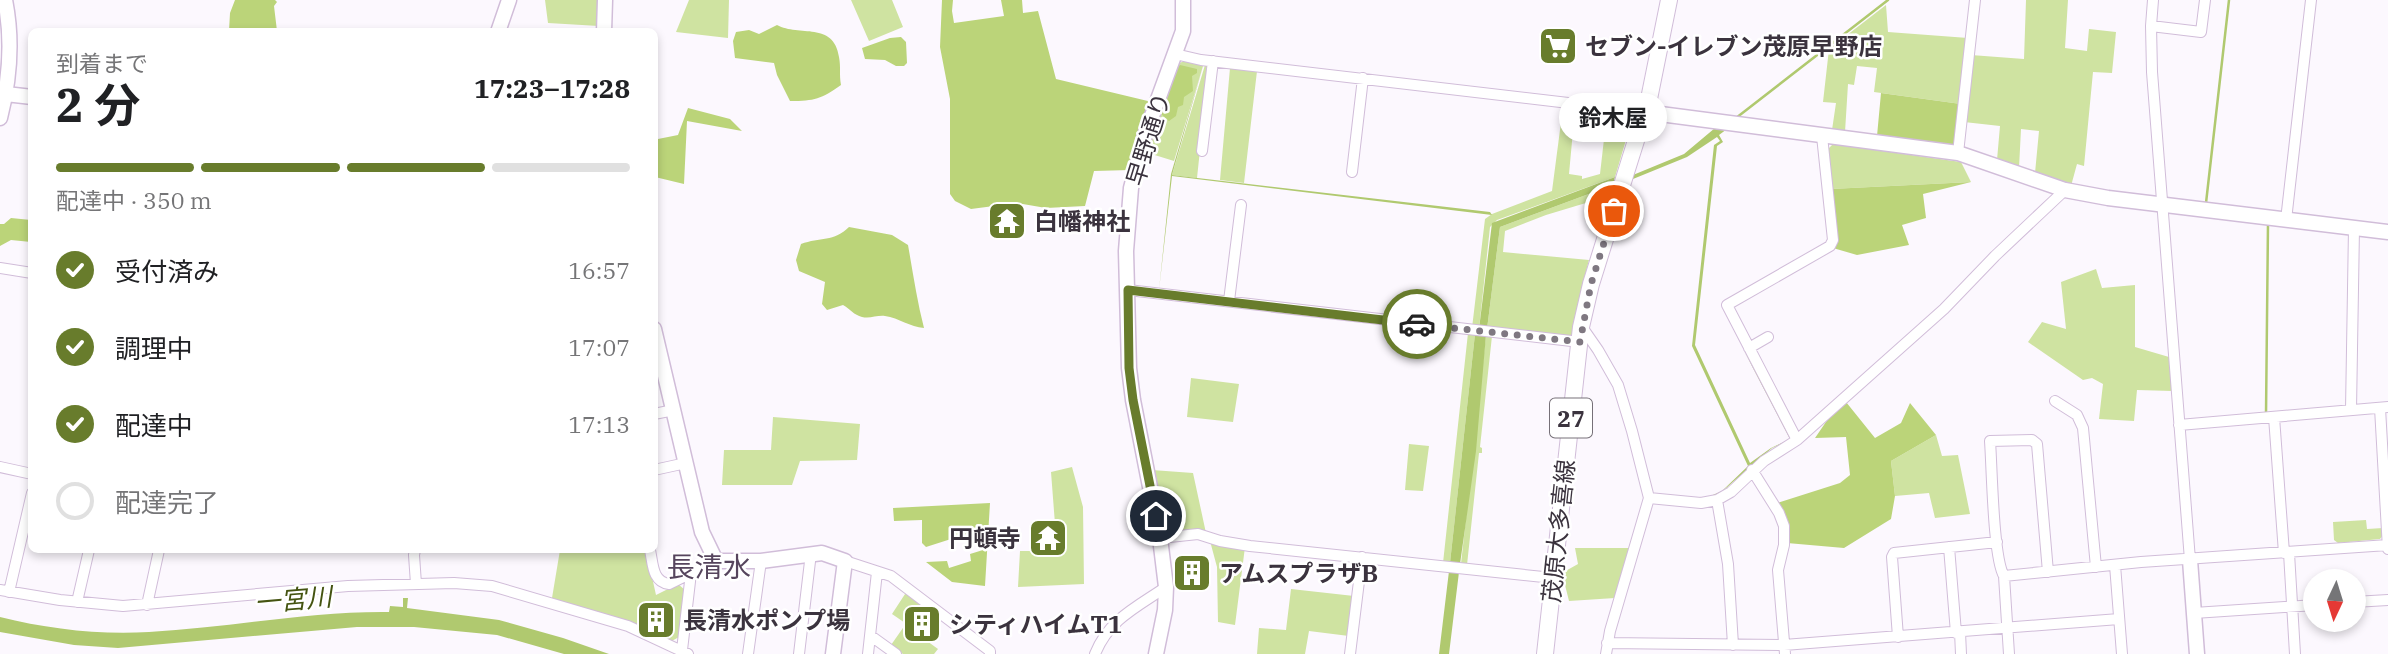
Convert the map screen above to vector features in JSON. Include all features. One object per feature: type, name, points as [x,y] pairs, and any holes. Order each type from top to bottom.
[{"type":"main road","name":"茂原大多喜線","points":[[1545,654],[1581,335],[1591,284],[1645,112],[1669,0]]},
{"type":"street","points":[[1,114],[6,94],[10,48],[5,0]]},
{"type":"street","points":[[499,28],[509,0]]},
{"type":"street","points":[[604,28],[605,0]]},
{"type":"street","name":"早野通り","points":[[1156,654],[1165,610],[1166,587],[1160,538],[1129,368],[1126,250],[1131,188],[1145,135],[1183,31],[1183,0]]},
{"type":"street","points":[[1958,153],[1975,0]]},
{"type":"street","points":[[2153,0],[2151,26],[2162,204],[2197,654]]},
{"type":"street","points":[[2151,26],[2202,32],[2205,0]]},
{"type":"street","points":[[2286,220],[2311,0]]},
{"type":"street","points":[[1175,54],[1213,61],[1645,112],[1958,153],[2065,190],[2108,198],[2388,232]]},
{"type":"street","points":[[1202,151],[1213,61]]},
{"type":"street","points":[[1352,172],[1363,79]]},
{"type":"street","points":[[6,94],[28,97]]},
{"type":"street","points":[[1797,440],[1727,305],[1830,246],[1833,240],[1822,136]]},
{"type":"street","points":[[1649,498],[1701,503],[1717,500],[1731,492],[1752,470],[1797,440],[1944,309],[1994,256],[2065,190]]},
{"type":"street","points":[[1229,302],[1241,205]]},
{"type":"street","points":[[2351,410],[2354,228]]},
{"type":"street","points":[[0,268],[28,272]]},
{"type":"street","points":[[1128,290],[1476,331],[1581,335],[1598,350],[1618,386],[1649,498],[1607,648],[1733,645],[1785,649],[2119,619]]},
{"type":"street","points":[[1749,348],[1769,337]]},
{"type":"street","points":[[658,358],[674,410],[702,532],[716,561]]},
{"type":"street","points":[[2055,401],[2077,415],[2083,428],[2096,567]]},
{"type":"street","points":[[2004,576],[2115,565],[2388,547],[2384,407],[2179,425]]},
{"type":"street","points":[[658,413],[674,410]]},
{"type":"street","points":[[2274,417],[2295,654]]},
{"type":"street","points":[[2009,654],[1990,441],[2032,440],[2038,444],[2048,572]]},
{"type":"street","points":[[658,469],[686,463]]},
{"type":"street","points":[[0,467],[28,473]]},
{"type":"street","points":[[1752,470],[1779,513],[1784,526],[1784,545],[1778,570],[1785,649]]},
{"type":"street","points":[[1717,500],[1728,564],[1733,645]]},
{"type":"street","points":[[28,507],[4,591],[77,602],[147,605],[348,586],[454,583],[508,589],[619,622],[685,652],[691,573]]},
{"type":"street","points":[[1160,538],[1198,534],[1220,541],[1553,578]]},
{"type":"street","points":[[1898,637],[1892,557],[1894,553],[1997,542]]},
{"type":"street","points":[[1949,547],[1961,654]]},
{"type":"street","points":[[77,602],[88,553]]},
{"type":"street","points":[[147,605],[158,553]]},
{"type":"street","points":[[414,553],[416,584]]},
{"type":"street","points":[[651,553],[656,579],[669,584],[716,561],[761,561],[822,553],[891,576],[990,650],[990,654]]},
{"type":"street","points":[[799,654],[811,553]]},
{"type":"street","points":[[1350,654],[1362,557]]},
{"type":"street","points":[[748,654],[761,561]]},
{"type":"street","points":[[833,654],[845,561]]},
{"type":"street","points":[[2115,565],[2122,654]]},
{"type":"street","points":[[868,654],[877,572]]},
{"type":"street","points":[[1095,654],[1111,626],[1166,587]]},
{"type":"street","points":[[2366,601],[2388,600]]},
{"type":"street","points":[[2194,613],[2303,606]]},
{"type":"street","points":[[871,636],[896,654]]},
{"type":"shaded area","points":[[235,0],[275,0],[277,28],[229,28],[230,13]]},
{"type":"shaded area","points":[[545,0],[600,0],[599,26],[548,23]]},
{"type":"shaded area","points":[[689,0],[729,0],[728,38],[676,32]]},
{"type":"shaded area","points":[[851,0],[892,0],[903,27],[869,41]]},
{"type":"shaded area","points":[[942,0],[953,0],[954,23],[1004,16],[1001,0],[1022,0],[1023,13],[1038,11],[1056,79],[1152,102],[1130,170],[1094,171],[1085,206],[1046,208],[1017,203],[971,209],[955,201],[950,194],[950,99],[940,47]]},
{"type":"shaded area","points":[[2026,0],[2068,0],[2065,48],[2087,51],[2089,29],[2116,32],[2112,73],[2093,72],[2084,166],[2077,164],[2071,186],[2035,173],[2039,131],[2021,129],[2019,168],[1997,160],[2000,126],[1964,122],[1971,55],[2024,59]]},
{"type":"shaded area","points":[[1886,5],[1888,32],[1968,38],[1961,104],[1874,92],[1877,68],[1857,66],[1854,85],[1848,84],[1845,132],[1832,130],[1836,103],[1823,102],[1829,49]]},
{"type":"shaded area","points":[[777,25],[823,34],[830,38],[839,57],[841,85],[817,98],[790,101],[774,63],[735,58],[733,41],[736,32],[749,30],[759,34]]},
{"type":"shaded area","points":[[901,37],[906,42],[907,63],[904,66],[896,66],[885,60],[865,59],[862,48]]},
{"type":"shaded area","points":[[1185,61],[1203,66],[1174,161],[1145,152],[1176,64]]},
{"type":"shaded area","points":[[1180,65],[1197,69],[1197,73],[1192,76],[1193,91],[1184,97],[1183,105],[1178,107],[1176,116],[1169,121],[1159,112]]},
{"type":"shaded area","points":[[1205,65],[1209,65],[1197,178],[1172,175]]},
{"type":"shaded area","points":[[1203,66],[1172,175],[1490,212],[1492,215],[1172,176],[1159,290],[1171,174]]},
{"type":"shaded area","points":[[1230,68],[1257,71],[1244,183],[1220,180]]},
{"type":"shaded area","points":[[1881,93],[1961,104],[1957,139],[1953,145],[1877,136]]},
{"type":"shaded area","points":[[1563,107],[1575,109],[1569,174],[1582,176],[1582,179],[1600,174],[1607,113],[1630,115],[1628,121],[1631,123],[1615,177],[1497,220],[1490,227],[1479,329],[1472,328],[1485,219],[1552,191]]},
{"type":"shaded area","points":[[688,108],[730,119],[742,131],[687,121],[684,184],[658,178],[658,139],[678,135]]},
{"type":"shaded area","points":[[1715,128],[1727,129],[1719,135],[1723,142],[1717,146],[1695,345],[1750,463],[1771,448],[1790,439],[1743,349],[1792,439],[1772,448],[1718,495],[1706,498],[1722,491],[1748,466],[1692,346],[1714,145],[1720,141],[1717,137],[1687,157],[1633,179],[1633,175],[1684,154]]},
{"type":"shaded area","points":[[1833,144],[1961,162],[1971,182],[1831,189],[1827,150]]},
{"type":"shaded area","points":[[1615,177],[1613,185],[1500,227],[1487,329],[1479,329],[1492,223]]},
{"type":"shaded area","points":[[1971,182],[1923,194],[1926,218],[1902,225],[1909,245],[1857,255],[1833,248],[1831,189]]},
{"type":"shaded area","points":[[1613,185],[1609,196],[1505,231],[1503,252],[1589,260],[1572,337],[1487,329],[1500,227]]},
{"type":"shaded area","points":[[11,218],[28,220],[28,242],[11,240],[0,246],[0,224]]},
{"type":"shaded area","points":[[849,227],[892,235],[908,245],[924,328],[885,316],[862,317],[843,305],[827,310],[822,304],[825,282],[799,271],[796,260],[801,244],[832,237]]},
{"type":"shaded area","points":[[2096,269],[2102,288],[2135,285],[2135,347],[2169,357],[2172,391],[2137,390],[2134,421],[2099,419],[2103,384],[2092,378],[2083,380],[2028,342],[2042,322],[2066,329],[2061,282]]},
{"type":"shaded area","points":[[1468,333],[1475,334],[1450,563],[1443,563]]},
{"type":"shaded area","points":[[1475,334],[1486,335],[1476,451],[1460,564],[1450,563]]},
{"type":"shaded area","points":[[1486,335],[1492,336],[1480,447],[1482,453],[1479,453],[1467,565],[1461,564]]},
{"type":"shaded area","points":[[1191,378],[1239,384],[1233,422],[1187,417]]},
{"type":"shaded area","points":[[1846,402],[1875,438],[1901,423],[1910,403],[1936,435],[1891,461],[1895,496],[1891,519],[1844,548],[1787,543],[1777,503],[1840,483],[1850,475],[1846,437],[1815,438],[1828,419]]},
{"type":"shaded area","points":[[773,417],[860,424],[857,460],[800,461],[792,485],[722,485],[724,450],[771,450]]},
{"type":"shaded area","points":[[1936,435],[1942,456],[1958,455],[1970,514],[1935,518],[1929,493],[1895,496],[1891,461]]},
{"type":"shaded area","points":[[1409,444],[1429,446],[1423,491],[1405,490]]},
{"type":"shaded area","points":[[1072,467],[1083,507],[1084,584],[1018,587],[1020,551],[1064,551],[1062,524],[1055,524],[1051,472]]},
{"type":"shaded area","points":[[1152,470],[1193,473],[1206,533],[1164,535]]},
{"type":"shaded area","points":[[990,503],[985,586],[952,582],[926,562],[947,561],[949,568],[971,561],[970,554],[983,550],[976,531],[926,547],[922,543],[922,520],[894,521],[893,508]]},
{"type":"shaded area","points":[[2366,520],[2367,529],[2383,528],[2380,539],[2338,543],[2334,540],[2333,522]]},
{"type":"shaded area","points":[[1210,541],[1245,547],[1235,625],[1218,622],[1217,567]]},
{"type":"shaded area","points":[[1575,548],[1630,548],[1615,598],[1569,601],[1562,573],[1578,564]]},
{"type":"shaded area","points":[[560,553],[647,553],[656,595],[678,584],[685,590],[679,637],[670,642],[640,627],[552,598]]},
{"type":"shaded area","points":[[1449,571],[1459,572],[1449,654],[1439,654]]},
{"type":"shaded area","points":[[1291,589],[1354,596],[1349,636],[1309,631],[1305,654],[1257,654],[1259,628],[1286,630]]},
{"type":"shaded area","points":[[907,591],[923,604],[908,625],[892,614]]},
{"type":"shaded area","name":"一宮川","points":[[403,598],[408,598],[407,608],[499,620],[609,654],[564,654],[497,635],[414,627],[357,627],[118,648],[74,645],[0,632],[0,617],[74,630],[149,632],[329,614],[389,612],[390,606],[403,607]]},
{"type":"shaded area","points":[[905,625],[938,649],[934,654],[903,654],[891,645]]},
{"type":"waterway","points":[[1736,118],[1888,0]]},
{"type":"waterway","points":[[2206,203],[2229,0]]},
{"type":"waterway","points":[[2266,415],[2268,223]]},
{"type":"way so far","points":[[1417,324],[1580,342],[1591,284],[1614,211]]},
{"type":"place","name":"セブン-イレブン茂原早野店","points":[[1558,46]]},
{"type":"place","name":"鈴木屋","points":[[1614,211]]},
{"type":"place","name":"白幡神社","points":[[1007,221]]},
{"type":"place","name":"円頓寺","points":[[1048,538]]},
{"type":"place","name":"アムスプラザB","points":[[1192,573]]},
{"type":"place","name":"長清水ポンプ場","points":[[656,620]]},
{"type":"place","name":"シティハイムT1","points":[[922,624]]},
{"type":"district","name":"長清水","points":[[709,566]]},
{"type":"route","points":[[1156,516],[1129,368],[1128,290],[1417,324]]}]
